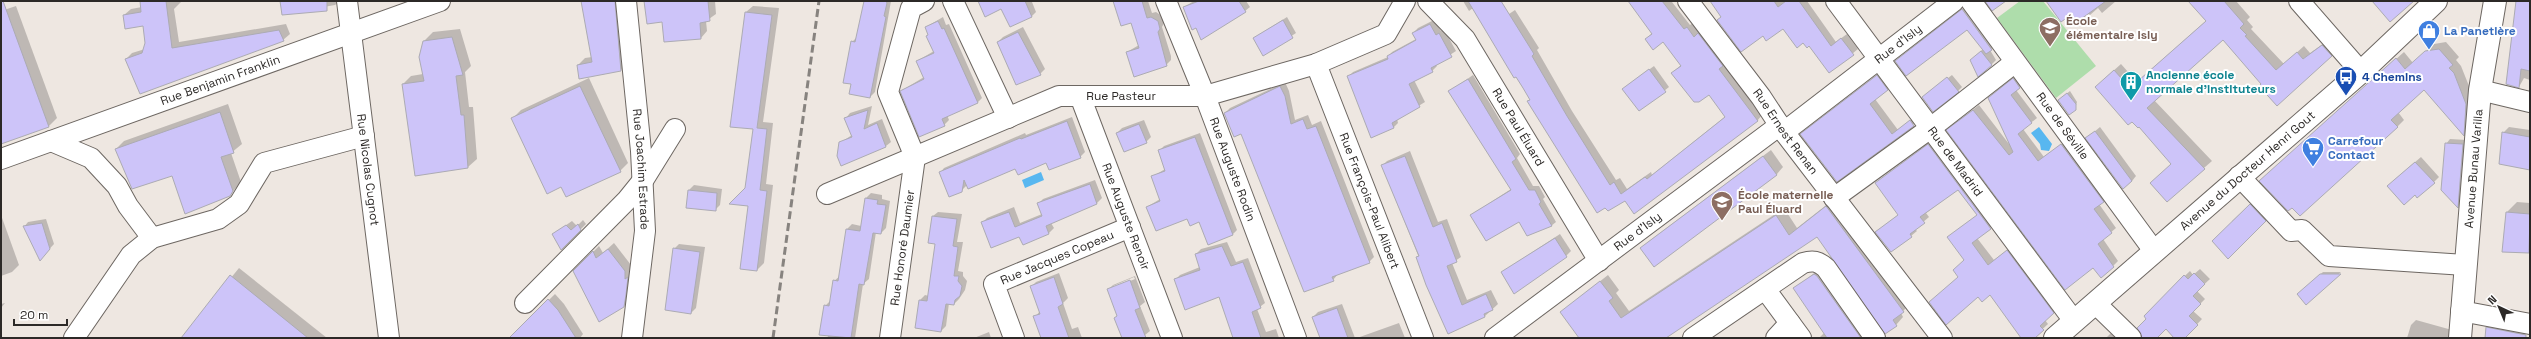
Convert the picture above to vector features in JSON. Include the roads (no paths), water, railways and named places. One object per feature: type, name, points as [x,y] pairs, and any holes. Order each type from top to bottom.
[{"type":"main road","name":"Avenue du Docteur Henri Gout","points":[[2055,338],[2361,72],[2436,1]]},
{"type":"main road","name":"Avenue Bunau Varilla","points":[[2460,338],[2480,90],[2493,2]]},
{"type":"street","name":"Rue Nicolas Cugnot","points":[[347,1],[390,338]]},
{"type":"street","name":"Rue Benjamin Franklin","points":[[1,158],[440,1]]},
{"type":"street","name":"Rue Joachim Estrade","points":[[626,1],[644,179],[645,231],[632,338]]},
{"type":"street","points":[[915,157],[888,92],[911,8],[924,1]]},
{"type":"street","points":[[953,1],[1008,118]]},
{"type":"street","name":"Rue Auguste Rodin","points":[[1166,1],[1205,96],[1296,338]]},
{"type":"street","name":"Rue Pasteur","points":[[827,194],[1059,96],[1205,96],[1316,64],[1386,34],[1405,1]]},
{"type":"street","name":"Rue Paul Éluard","points":[[1428,1],[1464,39],[1599,261]]},
{"type":"street","name":"Rue Ernest Renan","points":[[1688,1],[1834,198],[1942,338]]},
{"type":"street","name":"Rue de Madrid","points":[[1836,1],[1932,128],[2074,321]]},
{"type":"street","name":"Rue d'Isly","points":[[1495,338],[1879,59],[1954,1]]},
{"type":"street","name":"Rue de Séville","points":[[1971,1],[2014,62],[2154,251]]},
{"type":"street","points":[[2299,1],[2361,72]]},
{"type":"street","points":[[1834,198],[1932,128],[2014,62]]},
{"type":"street","name":"Rue François-Paul Alibert","points":[[1316,64],[1423,338]]},
{"type":"street","points":[[2480,90],[2530,102]]},
{"type":"street","name":"Rue Auguste Renoir","points":[[1080,96],[1172,338]]},
{"type":"street","points":[[525,302],[627,200],[644,179],[675,129]]},
{"type":"street","points":[[74,338],[131,255],[152,238],[218,220],[239,204],[264,163],[364,136]]},
{"type":"street","points":[[51,141],[92,158],[117,186],[128,206],[152,238]]},
{"type":"street","name":"Rue Honoré Daumier","points":[[890,338],[915,157]]},
{"type":"street","points":[[2240,176],[2291,231],[2302,230],[2329,256],[2465,265]]},
{"type":"street","name":"Rue Jacques Copeau","points":[[1014,338],[994,284],[1130,227]]},
{"type":"street","points":[[1693,338],[1803,263],[1811,260],[1818,262],[1826,268],[1875,338]]},
{"type":"street","points":[[1764,289],[1795,330],[1776,338]]},
{"type":"street","points":[[2095,303],[2131,338]]},
{"type":"street","points":[[2461,311],[2530,324]]},
{"type":"water","points":[[2039,127],[2052,144],[2049,151],[2041,150],[2040,144],[2031,133]]},
{"type":"water","points":[[1041,172],[1044,180],[1025,188],[1022,180]]},
{"type":"railway","points":[[773,338],[819,1]]},
{"type":"place","name":"École élémentaire Isly","points":[[2050,48]]},
{"type":"place","name":"La Panetière","points":[[2429,50]]},
{"type":"place","name":"4 Chemins","points":[[2346,96]]},
{"type":"place","name":"Ancienne école normale d’instituteurs","points":[[2131,102]]},
{"type":"place","name":"Carrefour Contact","points":[[2313,168]]},
{"type":"place","name":"École maternelle Paul Éluard","points":[[1722,222]]}]
